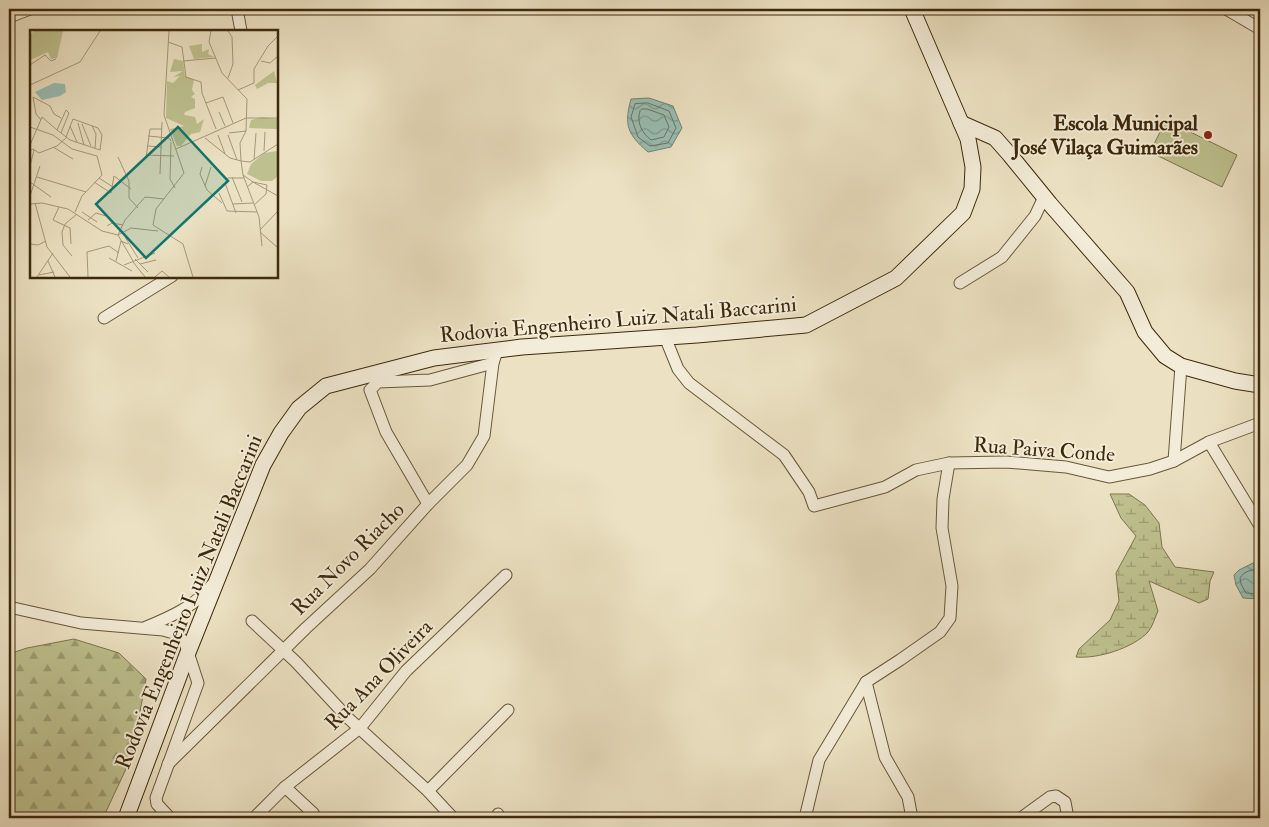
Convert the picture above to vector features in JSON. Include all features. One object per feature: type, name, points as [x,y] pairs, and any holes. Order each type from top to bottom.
[{"type":"main road","name":"Rodovia Engenheiro Luiz Natali Baccarini","points":[[126,818],[187,655],[264,465],[281,433],[299,408],[319,391],[326,386],[434,358],[495,357],[665,337],[806,325],[896,278],[963,212],[972,189],[973,167],[968,138],[912,9]]},
{"type":"main road","points":[[961,124],[995,138],[1010,155],[1127,292],[1145,332],[1165,356],[1181,366],[1235,381],[1260,385]]},
{"type":"street","points":[[9,17],[30,9]]},
{"type":"street","points":[[237,9],[241,30]]},
{"type":"street","points":[[1226,9],[1260,29]]},
{"type":"street","points":[[960,283],[1002,257],[1035,216],[1044,197]]},
{"type":"street","points":[[104,318],[169,278]]},
{"type":"street","name":"Rua Paiva Conde","points":[[665,337],[678,369],[689,383],[784,455],[809,492],[814,506],[885,487],[916,470],[949,464],[1006,462],[1066,467],[1109,477],[1150,469],[1174,461],[1208,442],[1260,423]]},
{"type":"street","points":[[428,504],[386,432],[370,390],[378,382],[430,380],[495,357]]},
{"type":"street","name":"Rua Novo Riacho","points":[[168,764],[283,650],[370,569],[428,504],[467,465],[484,436],[495,357]]},
{"type":"street","points":[[1174,461],[1181,366]]},
{"type":"street","points":[[1208,442],[1260,526]]},
{"type":"street","points":[[805,818],[819,760],[866,682],[940,632],[950,618],[952,586],[942,528],[943,499],[949,464]]},
{"type":"street","name":"Rua Ana Oliveira","points":[[254,818],[285,787],[360,728],[406,671],[506,575]]},
{"type":"street","points":[[142,628],[173,616],[205,594],[218,579]]},
{"type":"street","points":[[9,606],[81,623],[163,630],[177,634],[185,643],[187,655],[198,683],[156,798],[157,804],[170,818]]},
{"type":"street","points":[[252,621],[360,728],[428,791],[452,818]]},
{"type":"street","points":[[866,682],[885,758],[908,798],[912,818]]},
{"type":"street","points":[[428,791],[508,710]]},
{"type":"street","points":[[285,787],[316,818]]},
{"type":"street","points":[[1021,818],[1050,797],[1056,796],[1065,802],[1068,818]]},
{"type":"green space","points":[[1166,120],[1237,155],[1222,187],[1150,152]]},
{"type":"green space","points":[[1110,494],[1129,494],[1145,505],[1159,523],[1162,547],[1175,567],[1214,572],[1210,581],[1208,599],[1199,603],[1149,581],[1158,611],[1148,632],[1134,643],[1115,651],[1094,656],[1076,657],[1079,649],[1110,620],[1119,601],[1116,573],[1136,536],[1121,518]]},
{"type":"green space","points":[[74,639],[119,653],[146,679],[132,756],[103,818],[9,818],[9,654],[27,648]]},
{"type":"water","points":[[649,98],[673,106],[682,128],[671,147],[648,152],[632,134],[629,128],[628,116],[631,99]]},
{"type":"water","points":[[1253,563],[1260,565],[1260,599],[1243,598],[1236,585],[1234,575],[1239,570]]},
{"type":"place","name":"Escola Municipal José Vilaça Guimarães","points":[[1208,135]]}]
